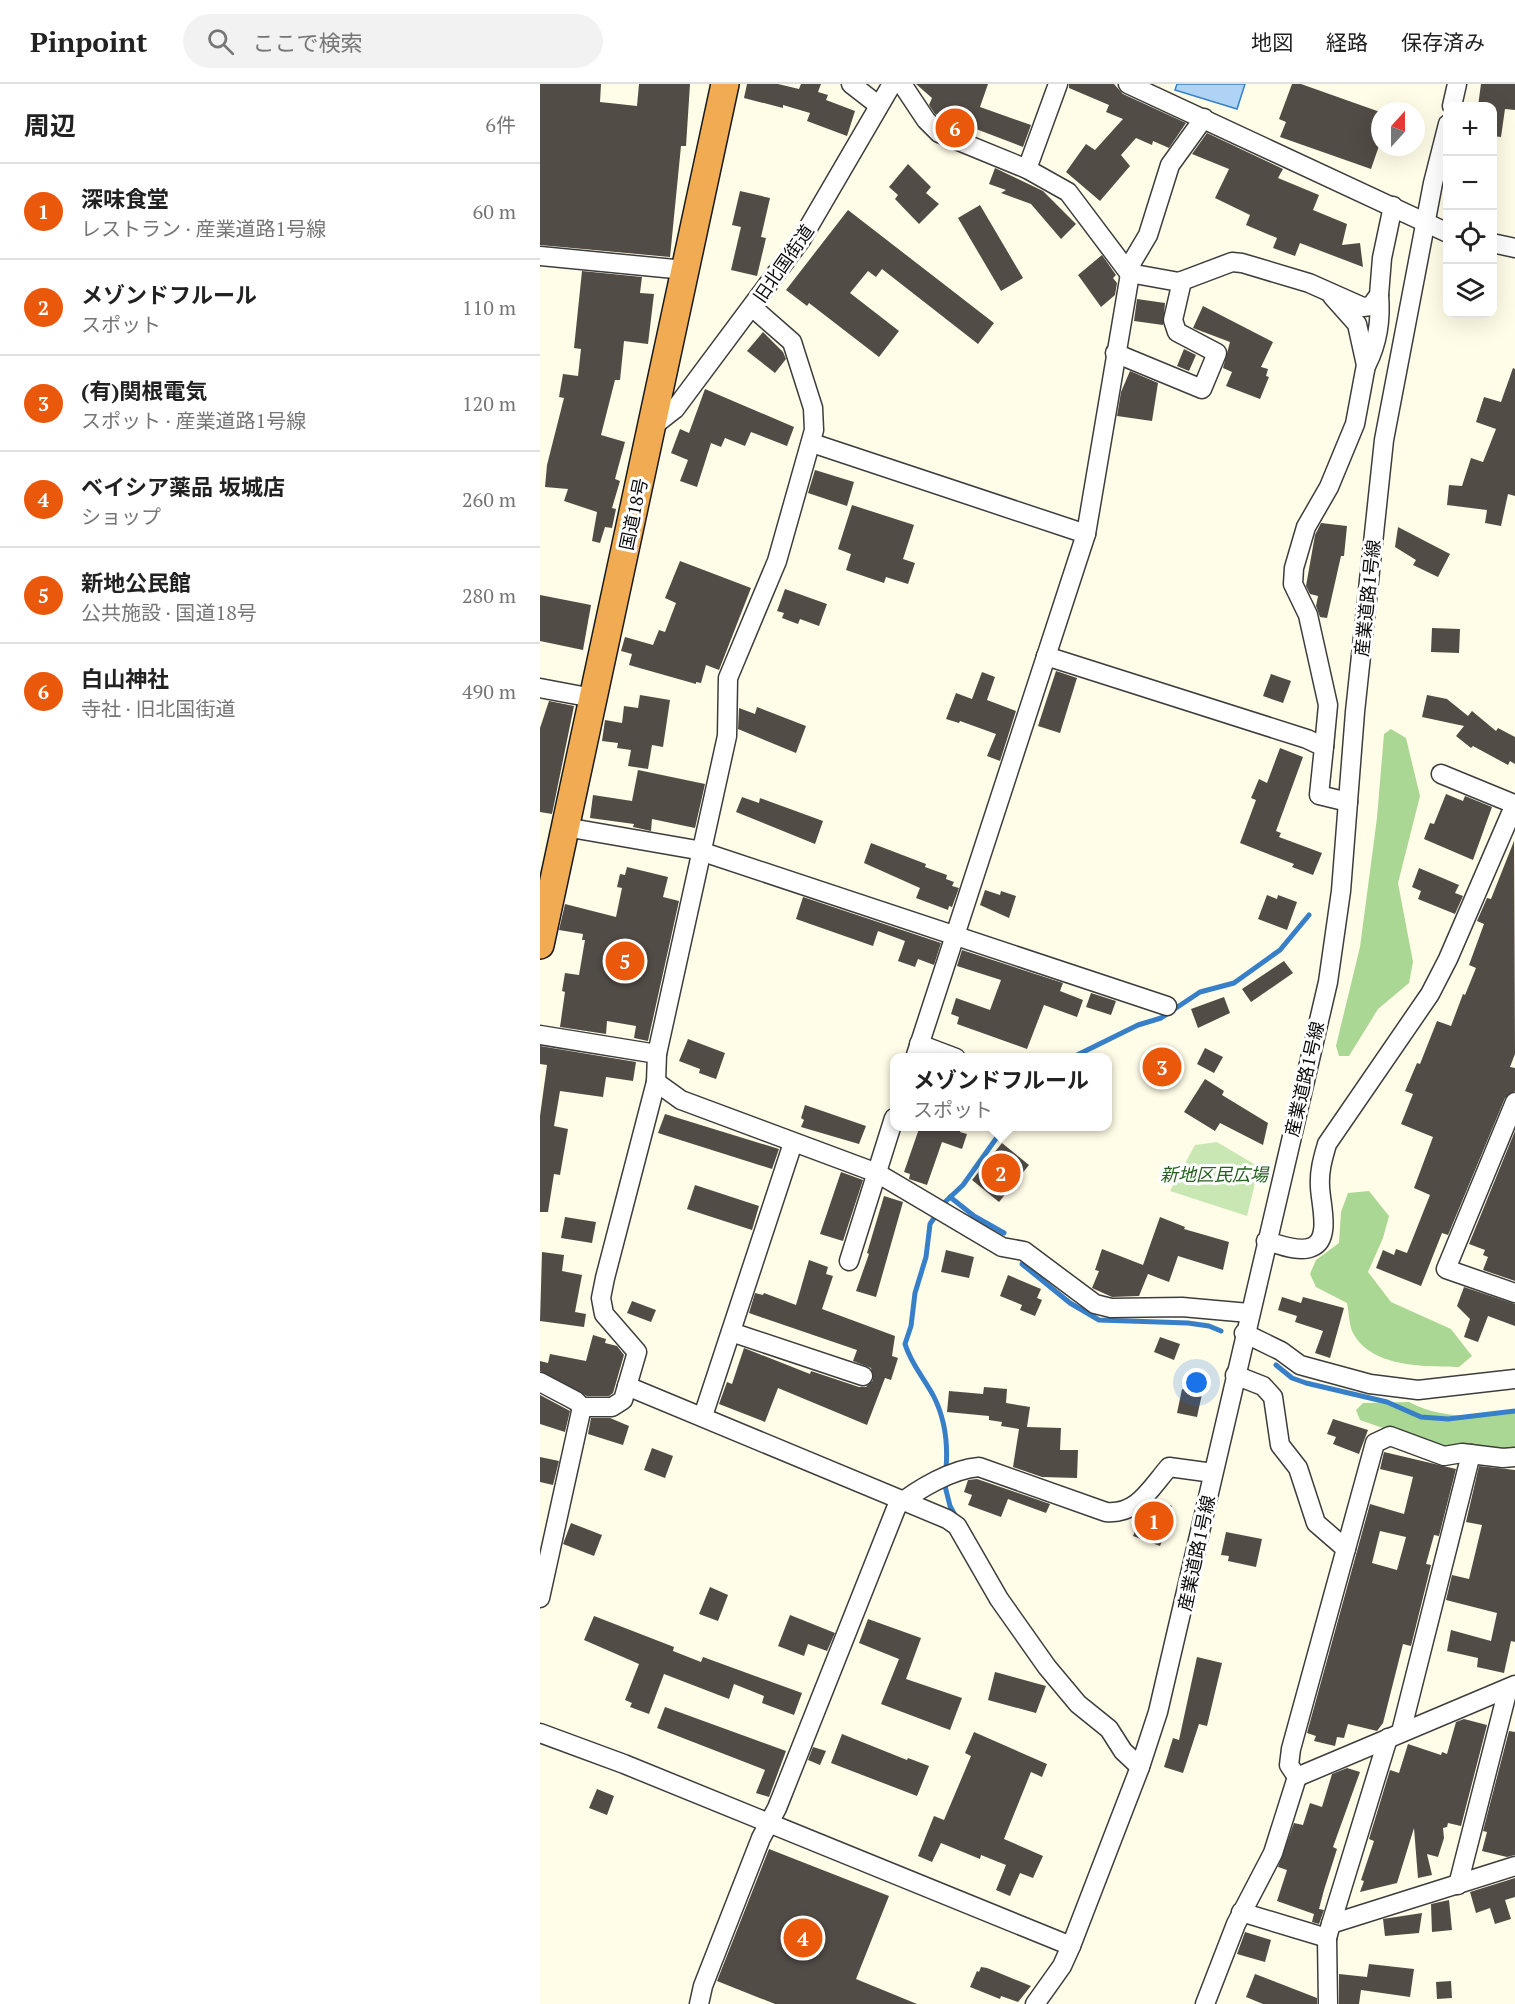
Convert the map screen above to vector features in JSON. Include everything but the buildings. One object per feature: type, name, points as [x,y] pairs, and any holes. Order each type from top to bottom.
[{"type":"highway","name":"国道18号","points":[[540,945],[725,84]]},
{"type":"street","points":[[851,84],[878,105]]},
{"type":"street","name":"旧北国街道","points":[[652,427],[675,409],[801,240],[892,84]]},
{"type":"street","points":[[902,84],[926,120],[939,133],[1027,169],[1068,192],[1129,273],[1182,281],[1232,262],[1309,284],[1363,307],[1371,306],[1379,295]]},
{"type":"street","points":[[1027,169],[1058,84]]},
{"type":"street","points":[[1128,84],[1443,231]]},
{"type":"street","points":[[1453,102],[1457,84]]},
{"type":"street","points":[[917,1051],[1086,534],[1132,262],[1151,229],[1170,165],[1204,118]]},
{"type":"street","name":"産業道路1号線","points":[[1035,2004],[1062,1966],[1071,1946],[1140,1767],[1174,1648],[1244,1333],[1328,982],[1341,891],[1384,440],[1433,183],[1443,144]]},
{"type":"street","points":[[1348,802],[1319,795],[1328,705],[1310,623],[1293,584],[1294,568],[1306,527],[1329,487],[1356,424],[1366,365],[1373,352],[1381,314],[1379,295],[1382,258],[1393,206]]},
{"type":"street","points":[[1497,244],[1515,248]]},
{"type":"street","points":[[540,256],[685,270]]},
{"type":"street","points":[[1116,353],[1202,389],[1217,353],[1177,332],[1173,320],[1182,281]]},
{"type":"street","points":[[1331,294],[1357,324],[1366,365]]},
{"type":"street","points":[[540,1382],[576,1401],[582,1407],[591,1409],[619,1404],[637,1352],[604,1314],[602,1298],[656,1082],[657,1054],[727,736],[728,678],[777,561],[812,442],[813,408],[792,342],[752,307]]},
{"type":"street","points":[[812,442],[1086,534]]},
{"type":"street","points":[[1046,656],[1324,747]]},
{"type":"street","points":[[540,688],[593,698]]},
{"type":"street","points":[[1266,1241],[1296,1248],[1311,1248],[1319,1242],[1323,1229],[1321,1168],[1328,1144],[1430,993],[1448,959],[1514,804],[1441,774]]},
{"type":"street","points":[[565,827],[702,852],[1167,1006]]},
{"type":"street","points":[[540,1035],[657,1054]]},
{"type":"street","points":[[656,1082],[681,1100],[877,1173],[1002,1247],[1024,1251],[1095,1304],[1111,1308],[1182,1307],[1249,1313]]},
{"type":"street","points":[[1515,1102],[1446,1269],[1515,1293]]},
{"type":"street","points":[[849,1260],[890,1131]]},
{"type":"street","points":[[703,1416],[793,1143]]},
{"type":"street","points":[[731,1332],[863,1376]]},
{"type":"street","points":[[1244,1333],[1281,1351],[1300,1365],[1370,1384],[1418,1390],[1515,1379]]},
{"type":"street","points":[[1235,1375],[1263,1386],[1273,1397],[1280,1445],[1298,1468],[1316,1523],[1346,1549]]},
{"type":"street","points":[[627,1386],[904,1500],[947,1519],[957,1526],[999,1599],[1047,1667],[1078,1704],[1109,1730],[1123,1751],[1140,1767]]},
{"type":"street","points":[[540,1598],[582,1407]]},
{"type":"street","points":[[1297,1777],[1288,1765],[1291,1749],[1375,1443],[1382,1438],[1390,1437],[1444,1456],[1462,1452],[1503,1458],[1515,1457]]},
{"type":"street","points":[[1328,2004],[1329,1931],[1395,1735],[1471,1454]]},
{"type":"street","points":[[699,2004],[703,1986],[897,1506],[904,1500],[967,1468],[979,1467],[1106,1512],[1119,1513],[1139,1503],[1169,1467],[1213,1473]]},
{"type":"street","points":[[1205,2004],[1241,1912],[1273,1853],[1297,1777],[1511,1687]]},
{"type":"street","points":[[1458,1885],[1511,1687]]},
{"type":"street","points":[[540,1733],[1071,1946]]},
{"type":"street","points":[[1241,1912],[1329,1931],[1515,1866]]},
{"type":"green space","points":[[1391,729],[1406,738],[1420,796],[1398,883],[1413,962],[1409,983],[1378,1009],[1349,1056],[1339,1056],[1336,1046],[1360,947],[1377,818],[1384,734]]},
{"type":"green space","name":"新地区民広場","points":[[1217,1142],[1259,1167],[1247,1216],[1170,1191],[1195,1145]]},
{"type":"green space","points":[[1369,1191],[1389,1216],[1383,1238],[1368,1272],[1391,1302],[1451,1329],[1472,1356],[1459,1367],[1414,1365],[1384,1358],[1371,1352],[1360,1343],[1352,1331],[1347,1303],[1316,1287],[1310,1274],[1316,1260],[1339,1243],[1341,1212],[1348,1193]]},
{"type":"green space","points":[[1409,1402],[1434,1412],[1461,1416],[1515,1412],[1515,1448],[1440,1448],[1360,1420],[1356,1410],[1363,1403]]},
{"type":"water","points":[[1177,84],[1245,84],[1237,109],[1175,90]]},
{"type":"waterway","points":[[1081,1053],[1138,1025],[1161,1018],[1200,992],[1234,983],[1280,950],[1309,915]]},
{"type":"waterway","points":[[946,1469],[947,1451],[941,1414],[905,1344],[911,1326],[915,1293],[926,1257],[930,1224],[945,1202],[963,1185],[1001,1131]]},
{"type":"waterway","points":[[950,1197],[974,1216],[1004,1233]]},
{"type":"waterway","points":[[1022,1264],[1070,1303],[1099,1320],[1188,1323],[1209,1326],[1221,1331]]},
{"type":"waterway","points":[[1276,1365],[1292,1378],[1387,1402],[1421,1417],[1448,1419],[1515,1411]]},
{"type":"waterway","points":[[945,1486],[950,1506],[956,1517]]},
{"type":"place","name":"白山神社","points":[[955,128]]},
{"type":"place","name":"新地公民館","points":[[625,961]]},
{"type":"place","name":"(有)関根電気","points":[[1162,1067]]},
{"type":"place","name":"メゾンドフルール","points":[[1001,1173]]},
{"type":"place","name":"深味食堂","points":[[1154,1521]]},
{"type":"place","name":"ベイシア薬品 坂城店","points":[[803,1938]]}]
